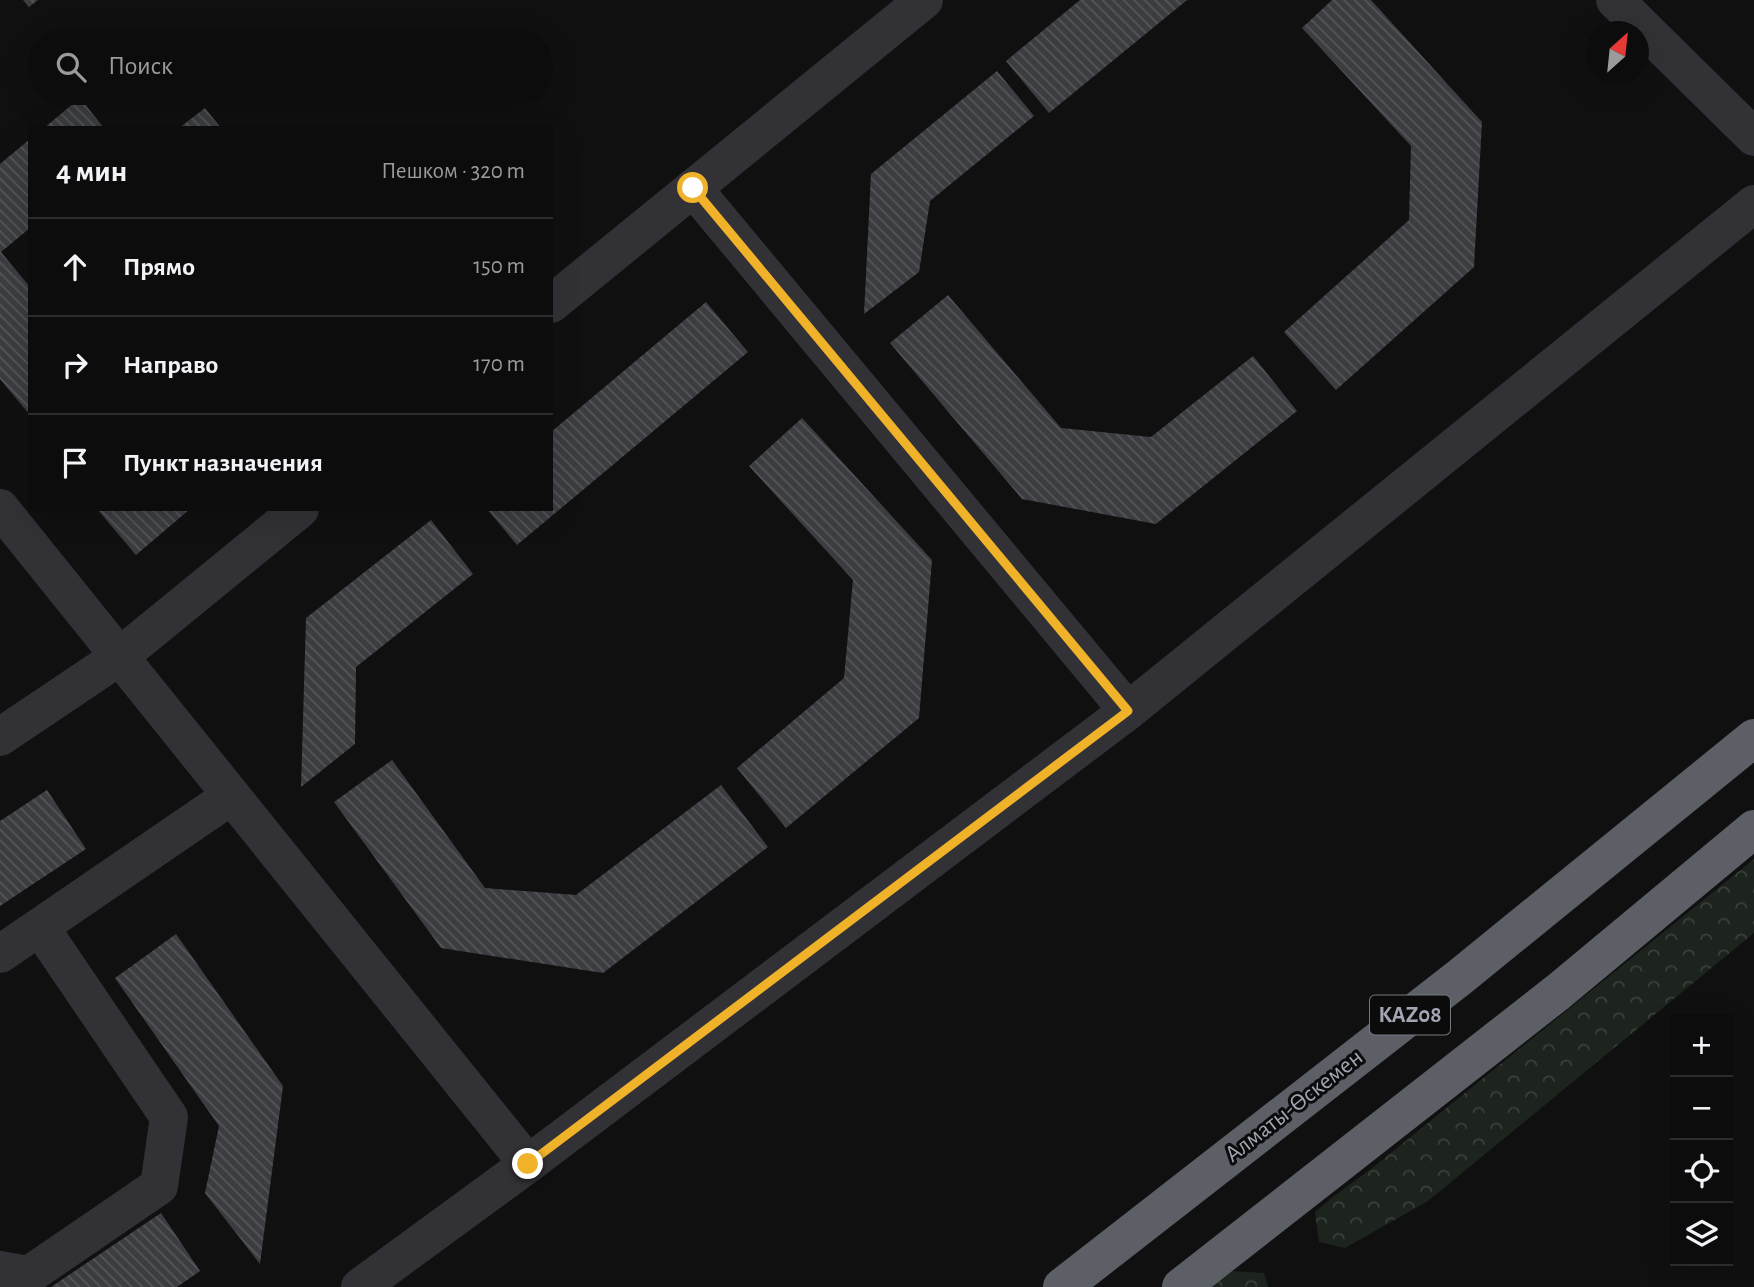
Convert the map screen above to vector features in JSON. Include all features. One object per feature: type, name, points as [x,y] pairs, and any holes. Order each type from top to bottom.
[{"type":"highway","name":"Алматы-Өскемен","points":[[1062,1287],[1460,977],[1754,738]]},
{"type":"highway","name":"KAZ08","points":[[1181,1287],[1558,992],[1754,829]]},
{"type":"street","points":[[553,302],[924,0]]},
{"type":"street","points":[[1615,0],[1754,137]]},
{"type":"street","points":[[693,188],[1128,711]]},
{"type":"street","points":[[360,1287],[528,1164],[1128,711],[1754,204]]},
{"type":"street","points":[[0,508],[528,1164]]},
{"type":"street","points":[[0,737],[119,657],[298,511]]},
{"type":"street","points":[[0,954],[231,796]]},
{"type":"street","points":[[0,1270],[29,1275],[159,1186],[169,1117],[40,927]]},
{"type":"green space","points":[[1754,859],[1754,933],[1428,1201],[1345,1248],[1319,1242],[1315,1212]]},
{"type":"green space","points":[[1231,1271],[1264,1273],[1268,1287],[1211,1287]]},
{"type":"building","points":[[23,0],[38,0],[29,7]]},
{"type":"building","points":[[1080,0],[1187,0],[1049,113],[1006,61]]},
{"type":"building","points":[[1332,0],[1371,0],[1482,122],[1474,267],[1336,390],[1284,332],[1409,220],[1411,146],[1302,28]]},
{"type":"building","points":[[997,71],[1034,116],[930,201],[919,272],[864,314],[871,174]]},
{"type":"building","points":[[72,105],[86,105],[102,126],[46,126]]},
{"type":"building","points":[[205,108],[219,126],[182,126]]},
{"type":"building","points":[[28,141],[28,230],[1,252],[28,285],[28,413],[0,379],[0,164]]},
{"type":"building","points":[[948,295],[1061,428],[1151,437],[1253,356],[1297,411],[1156,524],[1022,499],[890,343]]},
{"type":"building","points":[[706,302],[748,352],[517,545],[489,511],[553,511],[553,430]]},
{"type":"building","points":[[802,418],[932,560],[919,718],[786,828],[737,768],[844,678],[853,580],[749,466]]},
{"type":"building","points":[[99,511],[188,511],[136,555]]},
{"type":"building","points":[[431,520],[473,574],[356,667],[355,744],[301,787],[306,618]]},
{"type":"building","points":[[392,760],[485,888],[576,895],[721,785],[768,847],[603,973],[441,948],[334,802]]},
{"type":"building","points":[[47,790],[86,849],[0,906],[0,821]]},
{"type":"building","points":[[176,934],[283,1086],[260,1264],[205,1193],[219,1126],[115,978]]},
{"type":"building","points":[[161,1213],[200,1271],[177,1287],[51,1287]]},
{"type":"route","points":[[528,1164],[1128,711],[693,188]]}]
